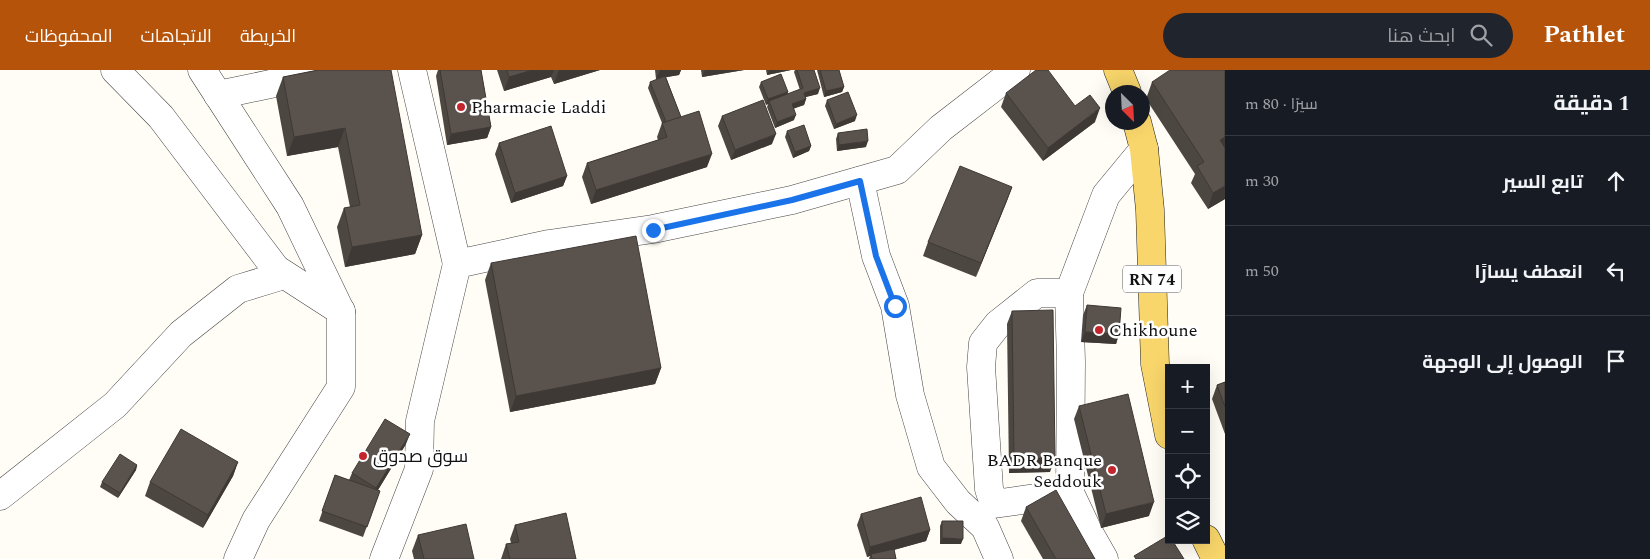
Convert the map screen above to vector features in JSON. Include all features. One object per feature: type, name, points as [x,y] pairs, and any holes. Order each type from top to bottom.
[{"type":"main road","points":[[1118,70],[1124,85]]},
{"type":"main road","name":"RN 74","points":[[1138,130],[1144,149],[1150,210],[1155,364],[1165,415]]},
{"type":"main road","points":[[1208,544],[1216,559]]},
{"type":"street","points":[[115,70],[161,117],[276,269],[342,312]]},
{"type":"street","points":[[202,70],[290,206],[342,312],[341,387],[256,520],[238,559]]},
{"type":"street","points":[[218,95],[337,70]]},
{"type":"street","points":[[384,559],[419,469],[420,421],[457,264],[412,70]]},
{"type":"street","points":[[457,264],[549,244],[653,230],[792,200],[897,170],[941,128],[1016,70]]},
{"type":"street","points":[[1104,559],[1070,493],[1071,362],[1069,293],[1106,194],[1144,149]]},
{"type":"street","points":[[860,181],[876,256],[895,306],[910,395],[931,467],[958,502],[985,527],[999,559]]},
{"type":"street","points":[[0,496],[115,405],[181,334],[238,289],[284,275]]},
{"type":"street","points":[[1014,559],[1000,526],[989,489],[981,367],[982,343],[998,324],[1037,293],[1069,293]]},
{"type":"street","points":[[994,504],[1070,493]]},
{"type":"building","points":[[318,70],[391,70],[422,235],[352,247],[344,208],[360,205],[345,128],[294,137],[283,77]]},
{"type":"building","name":"Pharmacie Laddi","points":[[440,70],[481,70],[491,127],[451,134]]},
{"type":"building","points":[[507,70],[533,70],[509,77]]},
{"type":"building","points":[[797,70],[814,70],[820,88],[804,93],[806,99],[792,104],[796,115],[777,122],[769,101],[803,88]]},
{"type":"building","points":[[820,70],[839,70],[844,87],[826,91]]},
{"type":"building","points":[[1036,70],[1048,70],[1075,106],[1090,95],[1100,108],[1048,148],[1006,93]]},
{"type":"building","points":[[1170,70],[1225,70],[1225,137],[1220,140],[1225,148],[1225,186],[1213,193],[1197,166],[1204,162],[1152,82]]},
{"type":"building","points":[[781,74],[788,92],[768,99],[761,82]]},
{"type":"building","points":[[665,76],[681,117],[666,122],[650,82]]},
{"type":"building","points":[[848,92],[857,115],[836,124],[827,100]]},
{"type":"building","points":[[763,100],[776,134],[735,150],[722,116]]},
{"type":"building","points":[[699,111],[712,154],[596,190],[587,163],[667,137],[662,123]]},
{"type":"building","points":[[804,125],[811,146],[795,152],[787,131]]},
{"type":"building","points":[[551,126],[567,176],[515,193],[499,143]]},
{"type":"building","points":[[867,129],[868,141],[839,145],[838,133]]},
{"type":"building","points":[[960,166],[1012,187],[981,263],[928,242]]},
{"type":"building","points":[[636,236],[661,368],[516,396],[491,263]]},
{"type":"building","points":[[1087,305],[1121,308],[1119,334],[1085,332]]},
{"type":"building","points":[[1053,310],[1055,458],[1014,459],[1012,311]]},
{"type":"building","points":[[1225,382],[1225,407],[1217,385]]},
{"type":"building","name":"BADR Banque Seddouk","points":[[1128,394],[1154,502],[1106,514],[1079,406]]},
{"type":"building","points":[[385,419],[410,434],[376,488],[352,473]]},
{"type":"building","points":[[181,429],[238,462],[208,515],[150,482]]},
{"type":"building","points":[[120,454],[137,465],[120,493],[102,482]]},
{"type":"building","points":[[335,475],[380,491],[367,527],[322,511]]},
{"type":"building","points":[[1056,490],[1095,559],[1056,559],[1026,507]]},
{"type":"building","points":[[921,497],[930,530],[870,547],[861,514]]},
{"type":"building","points":[[566,513],[576,559],[510,559],[506,544],[519,542],[515,525]]},
{"type":"building","points":[[942,521],[963,521],[963,539],[942,538]]},
{"type":"building","points":[[466,524],[474,559],[424,559],[418,535]]},
{"type":"building","points":[[1165,537],[1165,544],[1175,544],[1184,559],[1136,559],[1134,556]]},
{"type":"building","points":[[894,549],[896,559],[872,559],[871,554]]},
{"type":"place","name":"Pharmacie Laddi","points":[[461,107]]},
{"type":"place","name":"Chikhoune","points":[[1099,330]]},
{"type":"place","name":"سوق صدوق","points":[[363,456]]},
{"type":"place","name":"BADR Banque Seddouk","points":[[1112,470]]},
{"type":"route","points":[[653,230],[792,200],[860,181],[876,256],[895,306]]}]
